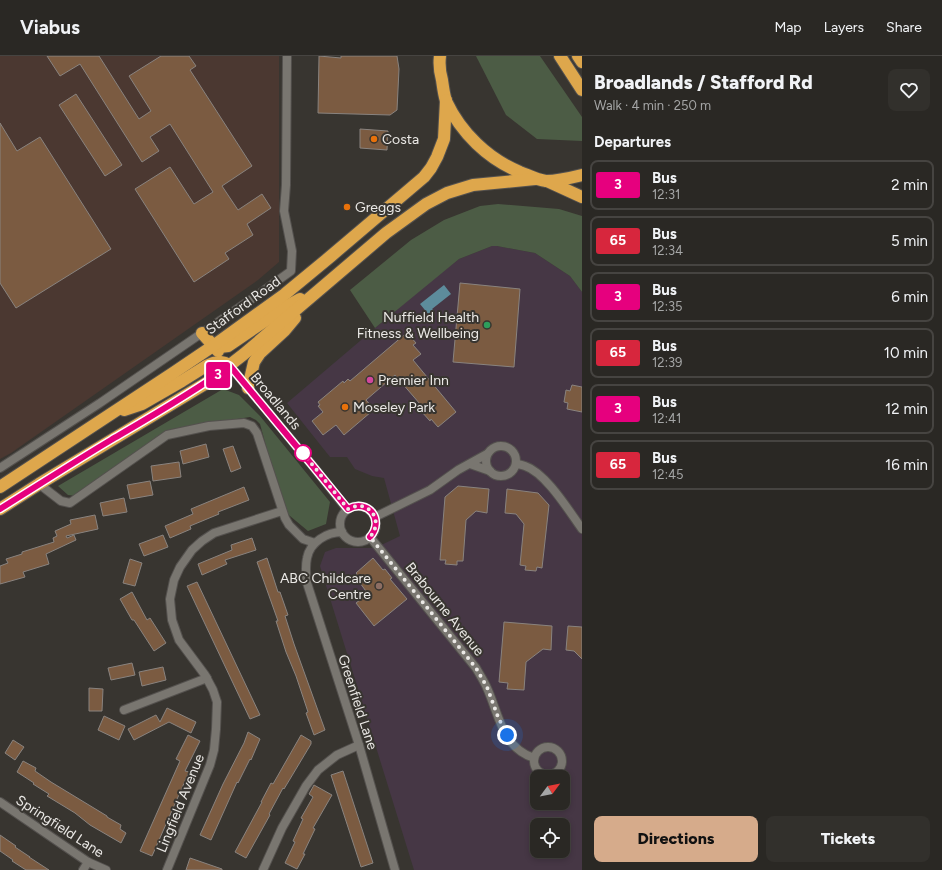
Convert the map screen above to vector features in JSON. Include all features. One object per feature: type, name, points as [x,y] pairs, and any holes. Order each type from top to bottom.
[{"type":"highway","points":[[560,56],[582,90]]},
{"type":"highway","points":[[578,56],[582,62]]},
{"type":"highway","points":[[439,57],[446,100],[455,118],[467,134],[484,151],[513,169],[582,197]]},
{"type":"highway","name":"Stafford Road","points":[[0,487],[213,346],[285,294],[306,278],[424,177],[437,158],[444,139],[446,100]]},
{"type":"highway","points":[[0,509],[208,382],[230,366],[386,233],[426,204],[447,193],[473,185],[559,180],[582,175]]},
{"type":"highway","points":[[213,346],[228,346],[287,306],[322,287]]},
{"type":"highway","points":[[248,388],[254,362],[260,353],[285,330],[322,287]]},
{"type":"highway","points":[[202,332],[230,366]]},
{"type":"highway","points":[[106,417],[142,404],[213,363],[220,362],[230,366]]},
{"type":"street","points":[[0,468],[100,403],[291,271],[292,251],[284,211],[286,185],[287,56]]},
{"type":"street","name":"Broadlands","points":[[230,366],[348,509]]},
{"type":"street","points":[[39,484],[61,501],[70,503],[167,435],[209,426],[244,423],[252,426],[257,433],[282,511],[289,525],[303,540],[315,543],[321,538],[334,532],[342,532]]},
{"type":"street","points":[[374,517],[430,490],[458,470],[487,454],[495,447],[500,446],[508,448],[512,451],[515,455],[516,464],[513,470],[503,476],[498,476],[490,471],[470,464]]},
{"type":"street","points":[[487,454],[486,462],[490,471]]},
{"type":"street","points":[[516,464],[525,466],[548,483],[582,529]]},
{"type":"street","points":[[363,506],[372,512],[376,522],[375,528],[370,537],[365,540],[355,541],[345,536],[342,532],[340,522],[344,513],[348,509],[363,506]]},
{"type":"street","name":"Lingfield Avenue","points":[[167,870],[210,765],[214,750],[217,702],[207,678],[179,640],[172,620],[170,599],[174,580],[180,567],[192,550],[214,533],[282,511]]},
{"type":"street","name":"Brabourne Avenue","points":[[370,537],[476,668],[487,687],[502,726],[513,745],[526,756],[534,758]]},
{"type":"street","name":"Greenfield Lane","points":[[315,543],[307,557],[307,584],[359,745],[395,870]]},
{"type":"street","points":[[124,710],[207,678]]},
{"type":"street","points":[[263,870],[282,828],[306,786],[318,770],[337,755],[359,745]]},
{"type":"street","name":"Springfield Lane","points":[[0,802],[88,862],[106,870]]},
{"type":"street","points":[[82,870],[88,862]]},
{"type":"shaded area","points":[[0,56],[279,56],[279,262],[258,280],[11,453],[0,459]]},
{"type":"shaded area","points":[[492,246],[497,246],[535,253],[570,276],[582,292],[582,870],[414,870],[320,566],[325,552],[336,548],[375,548],[400,536],[384,478],[372,476],[355,469],[347,457],[330,457],[287,403],[427,284],[459,259]]},
{"type":"green space","points":[[476,56],[540,56],[582,117],[582,141],[537,139],[506,115]]},
{"type":"green space","points":[[498,204],[559,209],[582,216],[582,292],[570,276],[535,253],[492,246],[459,259],[375,328],[350,290],[411,240],[444,220],[480,206]]},
{"type":"green space","points":[[223,389],[239,395],[260,416],[330,502],[326,524],[308,531],[284,511],[260,424],[250,417],[173,429],[76,496],[68,495],[58,486]]},
{"type":"water","points":[[444,285],[451,294],[432,309],[434,311],[429,315],[420,304]]},
{"type":"building","points":[[47,56],[99,56],[139,119],[151,111],[129,76],[161,56],[189,56],[196,66],[190,70],[252,166],[222,186],[238,210],[262,194],[271,208],[247,224],[253,235],[225,253],[229,259],[194,282],[135,189],[170,167],[194,204],[213,192],[170,124],[150,137],[159,151],[142,162],[80,64],[60,76]]},
{"type":"building","points":[[319,56],[341,58],[341,56],[397,56],[399,69],[397,110],[390,115],[318,113]]},
{"type":"building","points":[[76,94],[122,165],[105,176],[59,105]]},
{"type":"building","points":[[0,123],[17,151],[40,137],[111,249],[16,308],[0,283]]},
{"type":"building","name":"Costa","points":[[360,129],[388,131],[387,150],[360,148]]},
{"type":"building","name":"Nuffield Health Fitness & Wellbeing","points":[[460,283],[520,289],[514,367],[453,362]]},
{"type":"building","name":"Premier Inn","points":[[404,335],[407,338],[410,336],[416,343],[413,345],[421,354],[413,360],[456,412],[438,427],[421,411],[423,410],[418,405],[420,404],[395,375],[366,400],[373,408],[370,411],[371,412],[344,435],[336,425],[323,435],[312,421],[323,412],[318,406],[320,405],[318,402],[343,381],[344,383],[348,379],[350,381]]},
{"type":"building","points":[[572,385],[582,387],[582,412],[567,409],[568,403],[564,402],[566,390],[570,391]]},
{"type":"building","points":[[206,444],[209,457],[183,464],[180,451]]},
{"type":"building","points":[[233,446],[241,468],[231,472],[223,449]]},
{"type":"building","points":[[179,462],[181,477],[153,481],[151,466]]},
{"type":"building","points":[[150,481],[153,495],[130,499],[127,485]]},
{"type":"building","points":[[458,486],[489,489],[487,513],[476,511],[466,520],[463,561],[457,561],[457,565],[445,564],[446,560],[440,560],[445,497]]},
{"type":"building","points":[[244,487],[249,500],[218,512],[219,514],[190,526],[191,529],[170,538],[165,526],[193,514],[191,509]]},
{"type":"building","points":[[507,489],[538,493],[549,505],[542,568],[537,567],[536,571],[525,570],[526,566],[520,565],[524,524],[516,514],[505,513]]},
{"type":"building","points":[[124,498],[127,512],[103,516],[100,503]]},
{"type":"building","points":[[95,515],[98,529],[66,536],[67,538],[74,535],[76,540],[46,554],[49,564],[23,572],[25,577],[0,584],[0,566],[8,563],[6,559],[22,554],[22,552],[54,542],[53,538],[57,536],[55,531],[71,524],[70,520]]},
{"type":"building","points":[[163,535],[168,547],[144,556],[139,544]]},
{"type":"building","points":[[252,538],[256,550],[225,560],[227,564],[202,575],[198,564],[232,550],[231,545]]},
{"type":"building","points":[[267,558],[278,592],[280,592],[288,615],[285,616],[294,644],[325,730],[314,735],[306,713],[308,712],[286,652],[276,621],[278,621],[257,562]]},
{"type":"building","name":"ABC Childcare Centre","points":[[373,558],[383,570],[385,569],[392,578],[390,579],[407,599],[374,626],[356,603],[368,594],[355,576],[357,574],[356,573]]},
{"type":"building","points":[[130,559],[142,563],[135,586],[123,583]]},
{"type":"building","points":[[197,582],[260,715],[250,719],[187,586]]},
{"type":"building","points":[[132,592],[147,620],[150,618],[166,643],[154,651],[134,620],[132,620],[120,599]]},
{"type":"building","points":[[504,622],[552,626],[551,650],[543,649],[526,662],[524,690],[507,689],[508,683],[499,682]]},
{"type":"building","points":[[568,626],[582,627],[582,659],[574,651],[566,650]]},
{"type":"building","points":[[132,663],[135,675],[111,680],[108,668]]},
{"type":"building","points":[[163,667],[166,680],[142,686],[139,672]]},
{"type":"building","points":[[89,688],[103,689],[102,711],[89,711]]},
{"type":"building","points":[[167,708],[196,722],[191,733],[169,722],[134,740],[128,729],[156,715],[160,722]]},
{"type":"building","points":[[104,716],[125,726],[119,740],[98,730]]},
{"type":"building","points":[[248,732],[260,739],[251,760],[250,759],[238,783],[237,782],[211,840],[200,835]]},
{"type":"building","points":[[188,735],[200,741],[185,771],[189,772],[152,856],[140,851],[180,761],[176,759]]},
{"type":"building","points":[[301,735],[311,741],[311,744],[284,789],[283,788],[246,858],[235,852],[271,783],[273,784]]},
{"type":"building","points":[[13,740],[24,747],[15,760],[5,753]]},
{"type":"building","points":[[23,761],[36,768],[35,771],[51,782],[121,825],[120,829],[126,833],[121,843],[90,825],[75,813],[47,796],[49,794],[17,772]]},
{"type":"building","points":[[343,771],[373,863],[361,867],[331,775]]},
{"type":"building","points":[[314,785],[332,795],[313,828],[315,829],[297,869],[285,863],[295,842],[293,841],[303,819],[301,818],[313,797],[309,794]]},
{"type":"building","points":[[0,835],[49,870],[26,870],[12,861],[13,860],[0,851]]},
{"type":"building","points":[[190,858],[222,869],[222,870],[186,870]]},
{"type":"bus line","name":"3","points":[[0,509],[186,396],[230,366],[348,509],[363,506],[372,512],[376,522],[375,528],[370,537]]},
{"type":"place","name":"Costa","points":[[374,139]]},
{"type":"place","name":"Greggs","points":[[347,207]]},
{"type":"place","name":"Nuffield Health Fitness & Wellbeing","points":[[487,325]]},
{"type":"place","name":"Premier Inn","points":[[370,380]]},
{"type":"place","name":"Moseley Park","points":[[345,407]]},
{"type":"place","name":"ABC Childcare Centre","points":[[379,586]]},
{"type":"route","points":[[303,453],[348,509],[363,506],[372,512],[376,522],[373,533],[370,537],[476,668],[487,687],[498,717],[507,735]]}]
